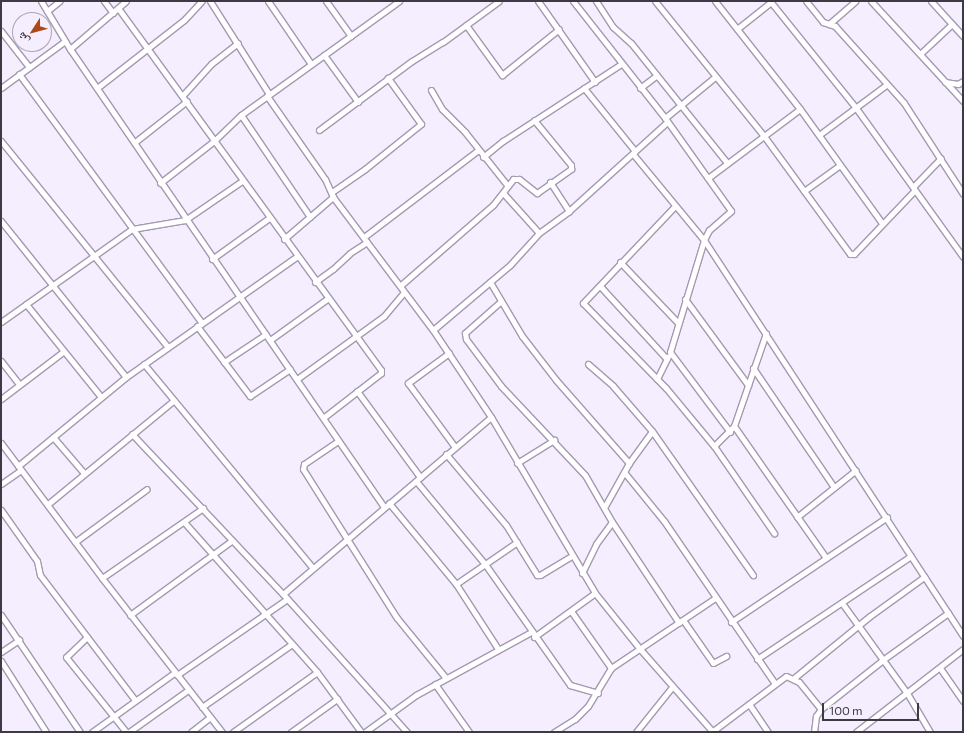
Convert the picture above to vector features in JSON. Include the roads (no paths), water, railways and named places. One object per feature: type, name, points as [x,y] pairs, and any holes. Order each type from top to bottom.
[{"type":"street","points":[[41,1],[70,50],[135,142],[160,183],[212,260],[240,296],[384,507]]},
{"type":"street","points":[[47,11],[60,1]]},
{"type":"street","points":[[104,1],[113,13]]},
{"type":"street","points":[[70,50],[126,1]]},
{"type":"street","points":[[98,88],[184,20],[202,1]]},
{"type":"street","points":[[210,1],[238,43],[268,95],[333,194],[401,285],[404,292],[434,330],[491,417],[595,593],[672,687],[713,732],[786,676],[794,678],[821,709]]},
{"type":"street","points":[[268,1],[311,64]]},
{"type":"street","points":[[326,1],[351,36]]},
{"type":"street","points":[[160,183],[214,141],[241,115],[351,36],[391,3],[399,1]]},
{"type":"street","points":[[320,130],[388,78],[499,1]]},
{"type":"street","points":[[538,1],[595,82]]},
{"type":"street","points":[[573,1],[666,120],[731,213],[709,230],[704,240],[670,352],[657,379]]},
{"type":"street","points":[[596,1],[613,27],[631,43],[727,163]]},
{"type":"street","points":[[655,1],[764,136],[850,254],[854,254],[941,158]]},
{"type":"street","points":[[715,1],[800,109],[882,222]]},
{"type":"street","points":[[806,1],[823,22],[835,26],[886,85],[911,111],[963,194]]},
{"type":"street","points":[[829,24],[855,1]]},
{"type":"street","points":[[871,1],[963,101]]},
{"type":"street","points":[[931,1],[963,36]]},
{"type":"street","points":[[737,29],[771,2],[856,108],[963,257]]},
{"type":"street","points":[[118,8],[187,101],[296,257],[382,371],[322,418]]},
{"type":"street","points":[[920,54],[952,24]]},
{"type":"street","points":[[466,25],[502,75],[559,29]]},
{"type":"street","points":[[1,31],[29,67]]},
{"type":"street","points":[[1,88],[65,42]]},
{"type":"street","points":[[183,96],[211,64],[238,43]]},
{"type":"street","points":[[324,55],[358,102]]},
{"type":"street","points":[[483,157],[534,120],[621,64]]},
{"type":"street","points":[[19,74],[132,229],[224,362],[250,396],[290,369]]},
{"type":"street","points":[[640,88],[657,75]]},
{"type":"street","points":[[434,330],[490,282],[539,233],[569,211],[634,153],[681,105],[715,76]]},
{"type":"street","points":[[284,239],[310,217],[333,194],[421,124],[388,78]]},
{"type":"street","points":[[945,82],[958,84],[963,81]]},
{"type":"street","points":[[819,135],[886,85]]},
{"type":"street","points":[[584,88],[675,206],[704,240],[887,517],[963,636]]},
{"type":"street","points":[[431,90],[442,109],[465,132],[477,151],[507,185]]},
{"type":"street","points":[[135,142],[187,101]]},
{"type":"street","points":[[708,178],[800,109]]},
{"type":"street","points":[[241,115],[310,217]]},
{"type":"street","points":[[401,285],[504,194],[507,185],[513,179],[519,179],[537,193],[572,167],[534,120]]},
{"type":"street","points":[[1,142],[167,346]]},
{"type":"street","points":[[315,282],[333,269],[350,253],[477,151]]},
{"type":"street","points":[[804,191],[840,165]]},
{"type":"street","points":[[1,321],[132,229],[185,220],[242,181]]},
{"type":"street","points":[[550,182],[569,211]]},
{"type":"street","points":[[504,194],[539,233]]},
{"type":"street","points":[[675,206],[620,262],[614,272],[584,301],[584,305],[657,379],[714,446],[774,533]]},
{"type":"street","points":[[212,260],[269,218]]},
{"type":"street","points":[[1,221],[54,284],[126,377]]},
{"type":"street","points":[[1,484],[53,437],[126,377],[167,346],[296,257]]},
{"type":"street","points":[[620,262],[678,323]]},
{"type":"street","points":[[490,282],[500,302],[522,336],[556,380],[629,463]]},
{"type":"street","points":[[600,286],[667,358]]},
{"type":"street","points":[[297,379],[384,316],[404,292]]},
{"type":"street","points":[[270,340],[327,299]]},
{"type":"street","points":[[685,299],[748,385]]},
{"type":"street","points":[[500,302],[465,336],[501,386],[554,440],[585,475],[605,506],[612,522],[681,621],[713,663],[726,656]]},
{"type":"street","points":[[26,304],[63,352],[101,397]]},
{"type":"street","points":[[714,446],[730,432],[734,426],[748,385],[752,368],[766,333]]},
{"type":"street","points":[[224,362],[266,334]]},
{"type":"street","points":[[1,399],[63,352]]},
{"type":"street","points":[[670,352],[730,432]]},
{"type":"street","points":[[449,354],[408,383],[455,447]]},
{"type":"street","points":[[1,361],[19,384]]},
{"type":"street","points":[[144,364],[313,568]]},
{"type":"street","points":[[588,364],[613,386],[652,431],[753,575]]},
{"type":"street","points":[[752,368],[834,487]]},
{"type":"street","points":[[357,391],[418,479],[485,564],[533,635],[570,685],[598,693]]},
{"type":"street","points":[[48,504],[83,472],[174,400]]},
{"type":"street","points":[[92,732],[135,700],[265,615],[313,568],[348,537],[491,417]]},
{"type":"street","points":[[734,426],[826,558]]},
{"type":"street","points":[[605,506],[629,463],[652,431]]},
{"type":"street","points":[[132,434],[285,597],[391,712],[407,732]]},
{"type":"street","points":[[53,437],[83,472]]},
{"type":"street","points":[[517,463],[554,440]]},
{"type":"street","points":[[338,441],[302,466],[348,537],[397,618],[446,678]]},
{"type":"street","points":[[1,443],[175,674],[222,732]]},
{"type":"street","points":[[446,454],[517,542],[539,576],[572,556]]},
{"type":"street","points":[[797,516],[856,470]]},
{"type":"street","points":[[624,472],[664,521],[731,622],[775,684]]},
{"type":"street","points":[[75,542],[147,489]]},
{"type":"street","points":[[389,503],[456,584],[498,649]]},
{"type":"street","points":[[102,578],[202,508]]},
{"type":"street","points":[[1,510],[38,561],[40,575],[135,700]]},
{"type":"street","points":[[731,622],[887,517]]},
{"type":"street","points":[[184,522],[317,672],[361,732]]},
{"type":"street","points":[[582,573],[596,544],[612,522]]},
{"type":"street","points":[[130,615],[214,556],[231,541]]},
{"type":"street","points":[[456,584],[517,542]]},
{"type":"street","points":[[757,659],[911,556]]},
{"type":"street","points":[[794,678],[858,625],[924,576]]},
{"type":"street","points":[[365,732],[391,712],[435,684],[498,649],[533,635],[571,611],[595,593]]},
{"type":"street","points":[[554,732],[575,719],[598,693],[611,668],[715,598]]},
{"type":"street","points":[[842,603],[884,659],[907,693],[930,732]]},
{"type":"street","points":[[571,611],[611,668]]},
{"type":"street","points":[[814,732],[816,716],[821,709],[884,659],[948,613]]},
{"type":"street","points":[[1,615],[80,732]]},
{"type":"street","points":[[87,637],[66,656],[127,732],[188,690]]},
{"type":"street","points":[[1,652],[19,640]]},
{"type":"street","points":[[202,707],[292,644]]},
{"type":"street","points":[[856,732],[963,649]]},
{"type":"street","points":[[1,661],[46,732]]},
{"type":"street","points":[[940,668],[963,701]]},
{"type":"street","points":[[233,732],[317,672]]},
{"type":"street","points":[[435,684],[469,732]]},
{"type":"street","points":[[636,732],[672,687]]},
{"type":"street","points":[[291,732],[337,699]]},
{"type":"street","points":[[749,704],[768,732]]},
{"type":"street","points":[[191,732],[210,717]]}]
